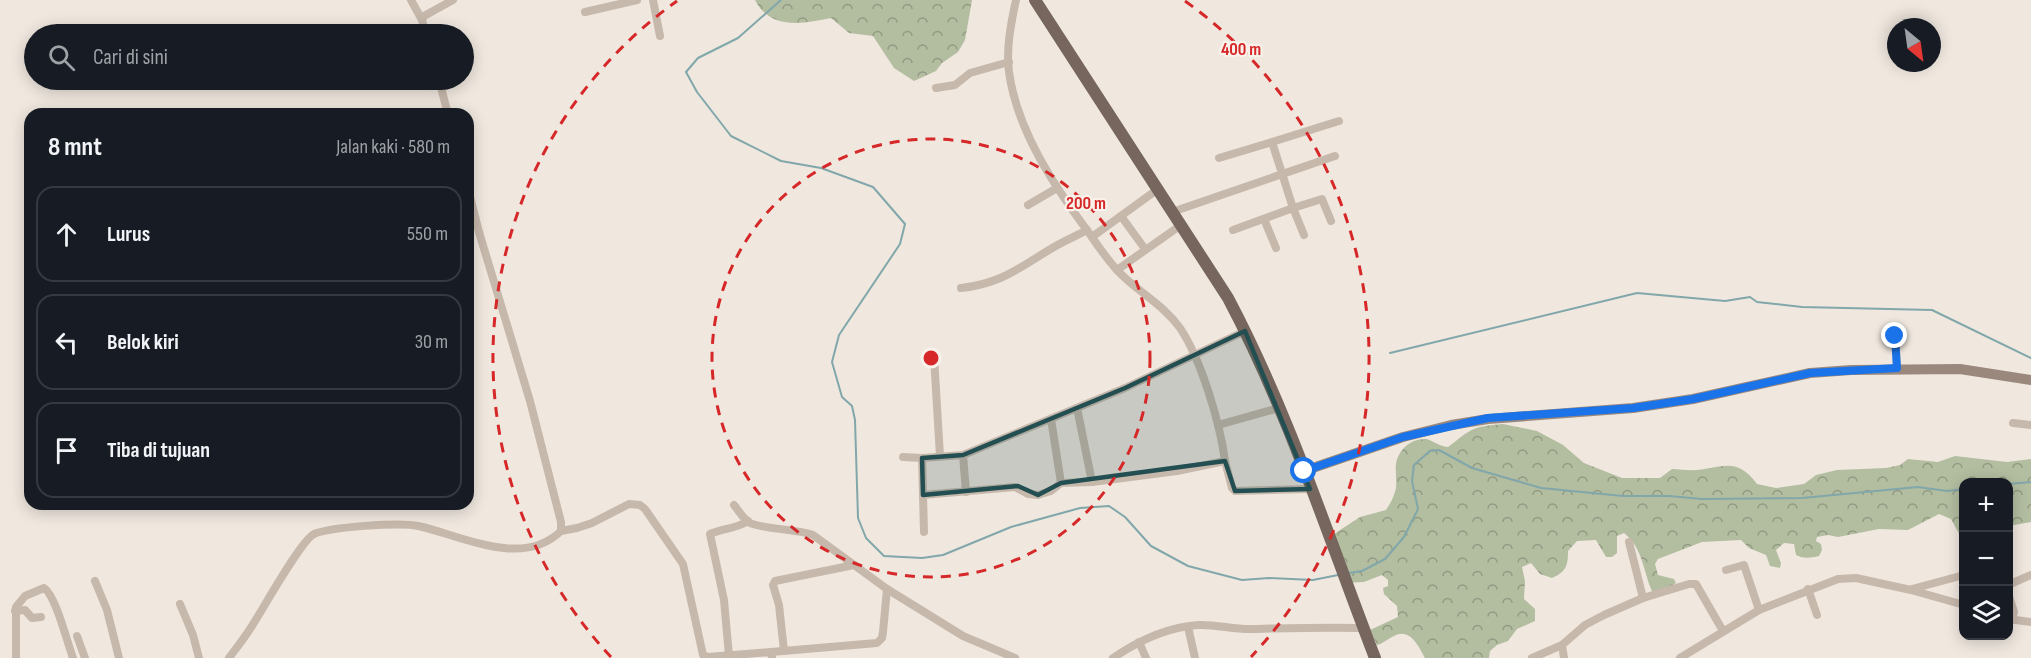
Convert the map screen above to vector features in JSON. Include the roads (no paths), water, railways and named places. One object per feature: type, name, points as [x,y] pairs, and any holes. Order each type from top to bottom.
[{"type":"main road","points":[[1035,0],[1228,298],[1279,408],[1375,658]]},
{"type":"street","points":[[411,0],[423,24]]},
{"type":"street","points":[[422,20],[428,13],[453,0]]},
{"type":"street","points":[[585,12],[637,0]]},
{"type":"street","points":[[653,0],[660,36]]},
{"type":"street","points":[[1016,0],[1011,28],[1009,62],[1012,84],[1028,138],[1057,188],[1101,251],[1117,270],[1167,312],[1179,327],[1194,356],[1218,425],[1232,488],[1235,491],[1311,489]]},
{"type":"street","points":[[936,88],[955,86],[970,73],[1009,62]]},
{"type":"street","points":[[442,90],[446,108]]},
{"type":"street","points":[[1220,158],[1339,121]]},
{"type":"street","points":[[1272,142],[1304,235]]},
{"type":"street","points":[[1172,212],[1335,156]]},
{"type":"street","points":[[1028,205],[1057,188]]},
{"type":"street","points":[[961,288],[985,285],[1011,274],[1057,245],[1089,234],[1121,216],[1158,189]]},
{"type":"street","points":[[1233,230],[1322,199],[1331,221]]},
{"type":"street","points":[[474,212],[530,401],[561,522],[561,531]]},
{"type":"street","points":[[1121,216],[1145,249]]},
{"type":"street","points":[[1264,219],[1276,248]]},
{"type":"street","points":[[1117,270],[1181,225]]},
{"type":"street","points":[[903,457],[963,455],[1077,408],[1245,331]]},
{"type":"street","points":[[1895,336],[1897,368]]},
{"type":"street","points":[[934,357],[940,456]]},
{"type":"street","points":[[1304,471],[1403,437],[1488,418],[1633,408],[1693,399],[1810,373],[1897,368],[1960,369],[2031,380]]},
{"type":"street","points":[[1077,408],[1092,482]]},
{"type":"street","points":[[1218,425],[1279,408]]},
{"type":"street","points":[[1051,419],[1061,483]]},
{"type":"street","points":[[2013,423],[2031,425]]},
{"type":"street","points":[[963,455],[966,492]]},
{"type":"street","points":[[922,458],[924,532]]},
{"type":"street","points":[[923,495],[1015,487],[1028,494],[1038,495],[1061,483],[1092,482],[1177,471],[1225,461]]},
{"type":"street","points":[[229,658],[300,550],[314,534],[388,523],[417,525],[459,539],[521,549],[540,545],[561,531],[592,523],[629,504],[640,505],[645,508],[682,564],[691,593],[703,655],[708,657],[772,655],[784,651],[877,643],[884,632],[887,589]]},
{"type":"street","points":[[734,505],[748,521],[754,524],[804,531],[813,535],[887,589],[963,636],[1015,658]]},
{"type":"street","points":[[729,656],[728,622],[710,536],[712,533],[731,529],[748,521]]},
{"type":"street","points":[[1629,542],[1643,598]]},
{"type":"street","points":[[784,651],[779,605],[773,585],[775,581],[854,565]]},
{"type":"street","points":[[1726,570],[1744,565],[1759,610]]},
{"type":"street","points":[[2013,583],[2031,575]]},
{"type":"street","points":[[1911,590],[1959,576]]},
{"type":"street","points":[[1680,658],[1759,610],[1838,579],[1856,578],[1959,604]]},
{"type":"street","points":[[95,581],[108,610],[119,658]]},
{"type":"street","points":[[1532,658],[1562,645],[1585,625],[1643,598],[1671,588],[1696,584],[1723,631]]},
{"type":"street","points":[[16,658],[15,611],[25,597],[38,589],[47,589],[73,658]]},
{"type":"street","points":[[1808,589],[1817,615]]},
{"type":"street","points":[[180,604],[193,635],[199,658]]},
{"type":"street","points":[[15,611],[25,610],[32,618],[41,617]]},
{"type":"street","points":[[2013,620],[2031,622]]},
{"type":"street","points":[[1113,658],[1139,642],[1200,625],[1239,629],[1363,628]]},
{"type":"street","points":[[1188,627],[1195,658]]},
{"type":"street","points":[[77,636],[85,658]]},
{"type":"street","points":[[1139,642],[1146,658]]},
{"type":"street","points":[[1562,645],[1564,658]]},
{"type":"waterway","points":[[781,0],[738,38],[698,58],[686,72],[697,92],[731,136],[781,161],[821,168],[873,187],[905,224],[900,244],[839,335],[832,362],[842,397],[852,406],[855,420],[858,518],[866,538],[884,556],[922,558],[943,555],[1011,527],[1080,508],[1109,506],[1125,517],[1151,546],[1188,566],[1242,580],[1269,578],[1313,580],[1338,575]]},
{"type":"waterway","points":[[1390,353],[1637,293],[1725,301],[1750,297],[1757,302],[1802,307],[1932,310],[2031,358]]},
{"type":"waterway","points":[[1349,573],[1362,571],[1385,559],[1404,537],[1418,509],[1412,481],[1414,465],[1430,451],[1439,450],[1472,468],[1541,488],[1623,496],[1702,499],[1802,498],[1918,487],[1947,491],[1959,490]]},
{"type":"waterway","points":[[2013,484],[2031,482]]}]
